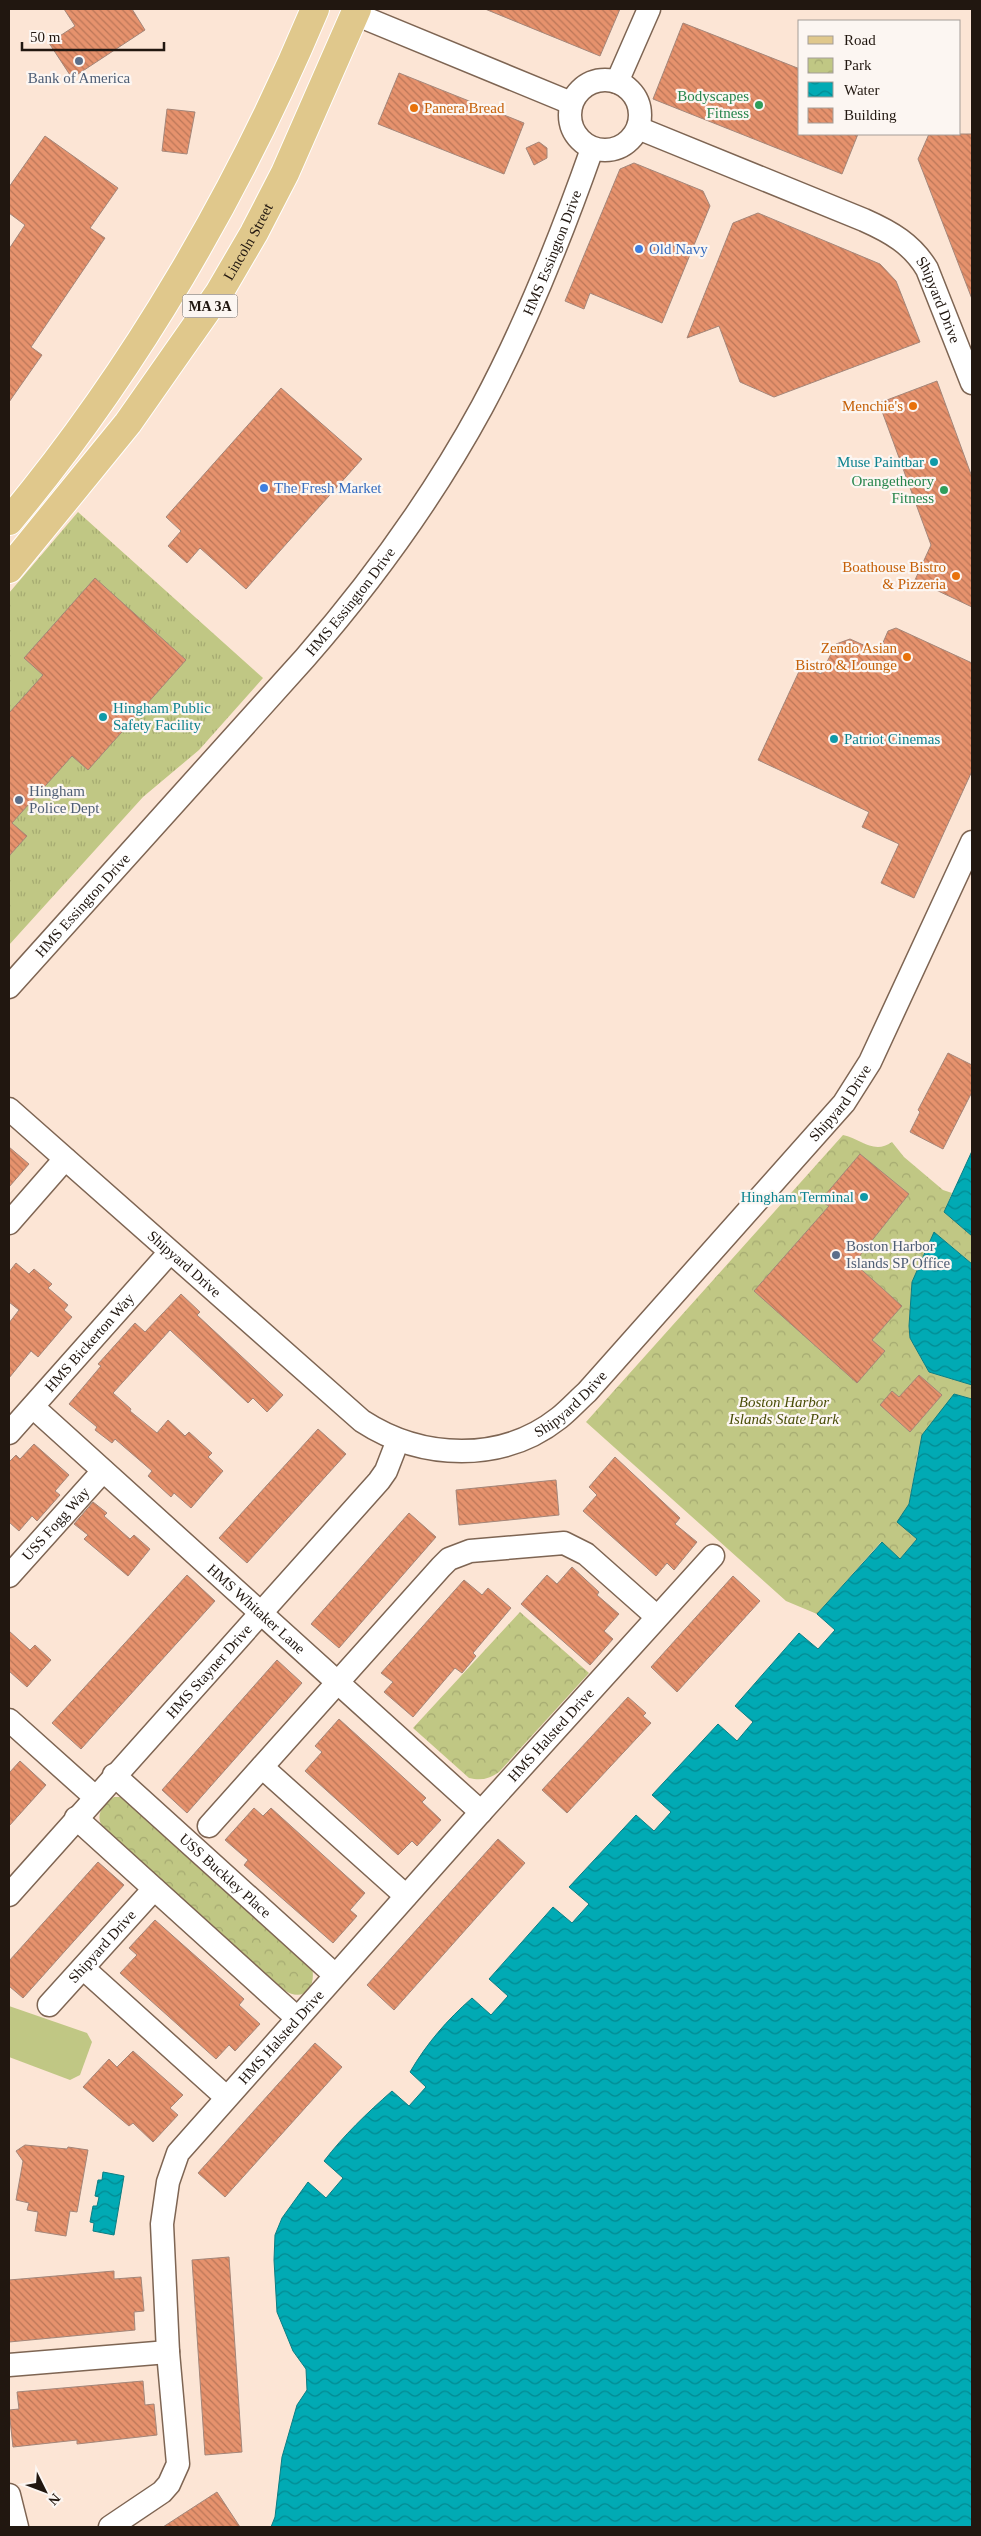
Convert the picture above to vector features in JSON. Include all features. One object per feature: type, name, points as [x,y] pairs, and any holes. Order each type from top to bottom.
[{"type":"main road","name":"MA 3A","points":[[9,521],[128,360],[170,291],[210,224],[280,90],[315,9]]},
{"type":"main road","name":"Lincoln Street","points":[[9,569],[128,423],[219,293],[254,233],[285,172],[356,11]]},
{"type":"street","points":[[617,82],[649,9]]},
{"type":"street","points":[[356,11],[571,103]]},
{"type":"street","points":[[606,80],[617,82],[627,87],[635,96],[640,112],[638,128],[632,139],[622,146],[610,150],[592,149],[577,138],[571,127],[569,115],[571,103],[577,93],[585,86],[606,80]]},
{"type":"street","name":"Shipyard Drive","points":[[638,128],[885,230],[910,247],[928,269],[972,383]]},
{"type":"street","name":"HMS Essington Drive","points":[[9,987],[311,651],[338,619],[399,538],[455,454],[498,374],[558,240],[592,149]]},
{"type":"street","name":"Shipyard Drive","points":[[9,1109],[351,1414],[373,1429],[398,1440],[432,1450],[461,1452],[510,1444],[537,1432],[559,1418],[587,1392],[802,1152],[854,1090],[870,1062],[972,842]]},
{"type":"street","points":[[9,1223],[65,1159]]},
{"type":"street","name":"HMS Bickerton Way","points":[[9,1433],[170,1252]]},
{"type":"street","name":"HMS Whitaker Lane","points":[[32,1407],[481,1812]]},
{"type":"street","name":"HMS Stayner Drive","points":[[9,1895],[114,1775],[379,1481],[386,1471],[398,1440]]},
{"type":"street","name":"USS Fogg Way","points":[[9,1576],[103,1471]]},
{"type":"street","points":[[209,1826],[449,1559],[470,1551],[551,1542],[575,1547],[586,1554],[656,1616]]},
{"type":"street","name":"HMS Halsted Drive","points":[[110,2527],[162,2492],[174,2475],[178,2464],[168,2352],[162,2224],[168,2182],[178,2153],[296,2018],[656,1616],[713,1556]]},
{"type":"street","points":[[9,1720],[95,1797]]},
{"type":"street","points":[[262,1767],[406,1896]]},
{"type":"street","name":"USS Buckley Place","points":[[114,1775],[335,1975]]},
{"type":"street","points":[[76,1818],[296,2018]]},
{"type":"street","name":"Shipyard Drive","points":[[49,2005],[154,1889]]},
{"type":"street","points":[[82,1968],[226,2097]]},
{"type":"street","points":[[9,2365],[168,2352]]},
{"type":"street","points":[[9,2495],[17,2527]]},
{"type":"green space","points":[[78,512],[263,678],[199,750],[143,797],[9,945],[9,593]]},
{"type":"green space","name":"Boston Harbor Islands State Park","points":[[843,1135],[873,1147],[885,1146],[892,1142],[904,1157],[943,1190],[952,1193],[944,1212],[972,1236],[972,1264],[934,1232],[912,1282],[910,1338],[929,1372],[972,1385],[972,1399],[954,1394],[918,1452],[909,1504],[898,1522],[917,1539],[900,1559],[881,1542],[817,1614],[786,1601],[586,1422]]},
{"type":"green space","points":[[520,1612],[589,1673],[499,1772],[485,1779],[469,1778],[413,1728]]},
{"type":"green space","points":[[114,1797],[123,1797],[311,1964],[313,1979],[308,1990],[298,1995],[284,1990],[106,1831],[99,1817],[105,1804]]},
{"type":"green space","points":[[9,2006],[87,2033],[92,2042],[80,2075],[70,2080],[9,2057]]},
{"type":"water","points":[[972,1151],[972,1236],[944,1212]]},
{"type":"water","points":[[934,1232],[972,1264],[972,1385],[929,1372],[910,1338],[912,1282]]},
{"type":"water","points":[[954,1394],[972,1399],[972,2527],[271,2527],[275,2517],[282,2457],[297,2405],[307,2390],[306,2369],[293,2351],[277,2312],[274,2260],[275,2235],[282,2218],[308,2182],[326,2198],[343,2178],[324,2161],[348,2133],[383,2099],[392,2091],[409,2106],[426,2087],[410,2072],[430,2042],[454,2015],[472,1998],[491,2015],[508,1996],[489,1979],[553,1907],[572,1923],[589,1904],[569,1887],[636,1815],[654,1831],[671,1812],[652,1795],[718,1724],[737,1741],[753,1722],[735,1706],[799,1633],[818,1649],[835,1630],[817,1614],[882,1542],[900,1559],[917,1539],[897,1522],[909,1504],[922,1435]]},
{"type":"water","points":[[103,2172],[124,2176],[114,2235],[93,2231],[94,2223],[90,2222],[93,2206],[97,2206],[99,2197],[95,2196],[98,2180],[102,2180]]},
{"type":"building","name":"Bank of America","points":[[64,9],[132,9],[145,30],[72,78],[49,43],[75,26]]},
{"type":"building","points":[[485,9],[620,9],[600,56]]},
{"type":"building","points":[[683,23],[798,68],[798,135],[858,135],[842,174],[653,99]]},
{"type":"building","points":[[399,73],[524,123],[504,174],[378,124]]},
{"type":"building","points":[[167,109],[195,112],[187,154],[162,151]]},
{"type":"building","points":[[972,134],[972,299],[918,159],[929,135]]},
{"type":"building","points":[[45,136],[118,188],[90,228],[105,238],[31,347],[42,355],[9,402],[9,249],[25,225],[9,213],[9,187]]},
{"type":"building","points":[[539,142],[547,148],[547,158],[534,165],[526,148]]},
{"type":"building","name":"Old Navy","points":[[634,163],[703,191],[710,206],[662,323],[590,293],[584,309],[565,301],[620,169]]},
{"type":"building","points":[[758,213],[880,264],[896,281],[920,342],[774,397],[740,382],[719,326],[687,338],[733,223]]},
{"type":"building","points":[[937,381],[972,477],[972,607],[915,580],[931,545],[879,403]]},
{"type":"building","name":"The Fresh Market","points":[[281,388],[362,459],[246,589],[200,548],[187,563],[168,546],[181,531],[166,517]]},
{"type":"building","name":"Hingham Public Safety Facility","points":[[95,578],[186,660],[88,770],[72,756],[12,823],[27,836],[9,856],[9,713],[43,675],[24,658]]},
{"type":"building","points":[[896,628],[972,663],[972,771],[914,898],[881,883],[899,844],[862,827],[869,812],[758,760],[802,665],[821,674],[836,644],[850,639],[879,652],[888,631]]},
{"type":"building","points":[[948,1053],[972,1065],[972,1092],[943,1149],[910,1132],[920,1112],[918,1110]]},
{"type":"building","points":[[9,1147],[29,1164],[9,1187]]},
{"type":"building","points":[[860,1154],[909,1194],[854,1263],[902,1306],[872,1340],[885,1351],[857,1383],[754,1291],[829,1206],[820,1201]]},
{"type":"building","points":[[16,1263],[29,1274],[34,1269],[52,1284],[48,1288],[68,1305],[64,1310],[72,1317],[38,1357],[31,1351],[9,1378],[9,1323],[19,1310],[9,1302],[9,1272]]},
{"type":"building","points":[[181,1294],[200,1312],[197,1315],[283,1395],[267,1412],[253,1398],[248,1403],[170,1330],[113,1393],[131,1409],[130,1411],[157,1433],[168,1420],[185,1436],[189,1432],[212,1453],[208,1457],[223,1471],[191,1508],[174,1493],[171,1497],[148,1476],[152,1471],[115,1439],[112,1443],[95,1430],[97,1427],[69,1404],[101,1366],[98,1364],[135,1323],[145,1332]]},
{"type":"building","points":[[919,1375],[942,1395],[910,1432],[880,1405],[892,1391],[899,1397]]},
{"type":"building","points":[[318,1429],[346,1454],[247,1563],[219,1538]]},
{"type":"building","points":[[34,1444],[69,1475],[55,1491],[60,1495],[37,1521],[32,1516],[19,1531],[9,1522],[9,1462],[16,1455],[20,1459]]},
{"type":"building","points":[[615,1457],[680,1518],[675,1524],[697,1542],[674,1570],[667,1563],[656,1576],[583,1511],[597,1495],[589,1487]]},
{"type":"building","points":[[556,1480],[559,1515],[459,1525],[456,1490]]},
{"type":"building","points":[[93,1502],[107,1513],[104,1516],[130,1539],[134,1535],[150,1549],[128,1576],[84,1539],[88,1535],[74,1524]]},
{"type":"building","points":[[409,1513],[436,1537],[339,1648],[311,1624]]},
{"type":"building","points":[[572,1567],[599,1592],[597,1595],[619,1614],[604,1631],[613,1639],[590,1665],[521,1604],[547,1575],[557,1584]]},
{"type":"building","points":[[187,1575],[215,1601],[81,1749],[52,1723]]},
{"type":"building","points":[[733,1576],[760,1601],[677,1692],[651,1667]]},
{"type":"building","points":[[464,1580],[482,1595],[488,1588],[511,1608],[473,1653],[476,1656],[462,1673],[455,1668],[413,1717],[384,1692],[393,1682],[381,1673]]},
{"type":"building","points":[[9,1631],[30,1650],[35,1645],[51,1660],[27,1687],[9,1671]]},
{"type":"building","points":[[277,1660],[302,1683],[187,1813],[162,1790]]},
{"type":"building","points":[[628,1697],[646,1713],[643,1716],[651,1723],[567,1813],[542,1790]]},
{"type":"building","points":[[339,1719],[426,1798],[422,1802],[441,1820],[417,1846],[412,1841],[398,1855],[305,1771],[322,1752],[315,1746]]},
{"type":"building","points":[[20,1761],[46,1785],[9,1826],[9,1773]]},
{"type":"building","points":[[254,1808],[263,1816],[271,1808],[365,1893],[350,1910],[357,1916],[333,1943],[244,1865],[248,1860],[225,1840]]},
{"type":"building","points":[[498,1839],[525,1863],[394,2010],[367,1985]]},
{"type":"building","points":[[98,1862],[124,1885],[23,1998],[9,1986],[9,1961]]},
{"type":"building","points":[[155,1920],[244,1999],[239,2005],[260,2024],[235,2051],[229,2045],[216,2059],[120,1973],[137,1955],[129,1948]]},
{"type":"building","points":[[315,2043],[342,2067],[225,2197],[198,2173]]},
{"type":"building","points":[[133,2051],[183,2095],[170,2108],[178,2115],[153,2142],[133,2123],[129,2126],[83,2087],[109,2059],[117,2067]]},
{"type":"building","points":[[25,2145],[88,2150],[77,2212],[70,2211],[66,2236],[35,2231],[38,2212],[27,2210],[29,2203],[16,2200],[23,2161],[16,2151]]},
{"type":"building","points":[[229,2257],[242,2452],[205,2455],[192,2260]]},
{"type":"building","points":[[114,2271],[114,2279],[141,2277],[144,2311],[134,2312],[135,2330],[9,2342],[9,2280]]},
{"type":"building","points":[[143,2381],[145,2405],[154,2404],[157,2435],[77,2444],[77,2440],[13,2447],[9,2410],[19,2409],[17,2392]]},
{"type":"building","points":[[217,2492],[240,2527],[163,2527]]},
{"type":"place","name":"Bank of America","points":[[79,61]]},
{"type":"place","name":"Bodyscapes Fitness","points":[[759,105]]},
{"type":"place","name":"Panera Bread","points":[[414,108]]},
{"type":"place","name":"Old Navy","points":[[639,249]]},
{"type":"place","name":"Menchie's","points":[[913,406]]},
{"type":"place","name":"Muse Paintbar","points":[[934,462]]},
{"type":"place","name":"The Fresh Market","points":[[264,488]]},
{"type":"place","name":"Orangetheory Fitness","points":[[944,490]]},
{"type":"place","name":"Boathouse Bistro & Pizzeria","points":[[956,576]]},
{"type":"place","name":"Zendo Asian Bistro & Lounge","points":[[907,657]]},
{"type":"place","name":"Hingham Public Safety Facility","points":[[103,717]]},
{"type":"place","name":"Patriot Cinemas","points":[[834,739]]},
{"type":"place","name":"Hingham Police Dept","points":[[19,800]]},
{"type":"place","name":"Hingham Terminal","points":[[864,1197]]},
{"type":"place","name":"Boston Harbor Islands SP Office","points":[[836,1255]]}]
